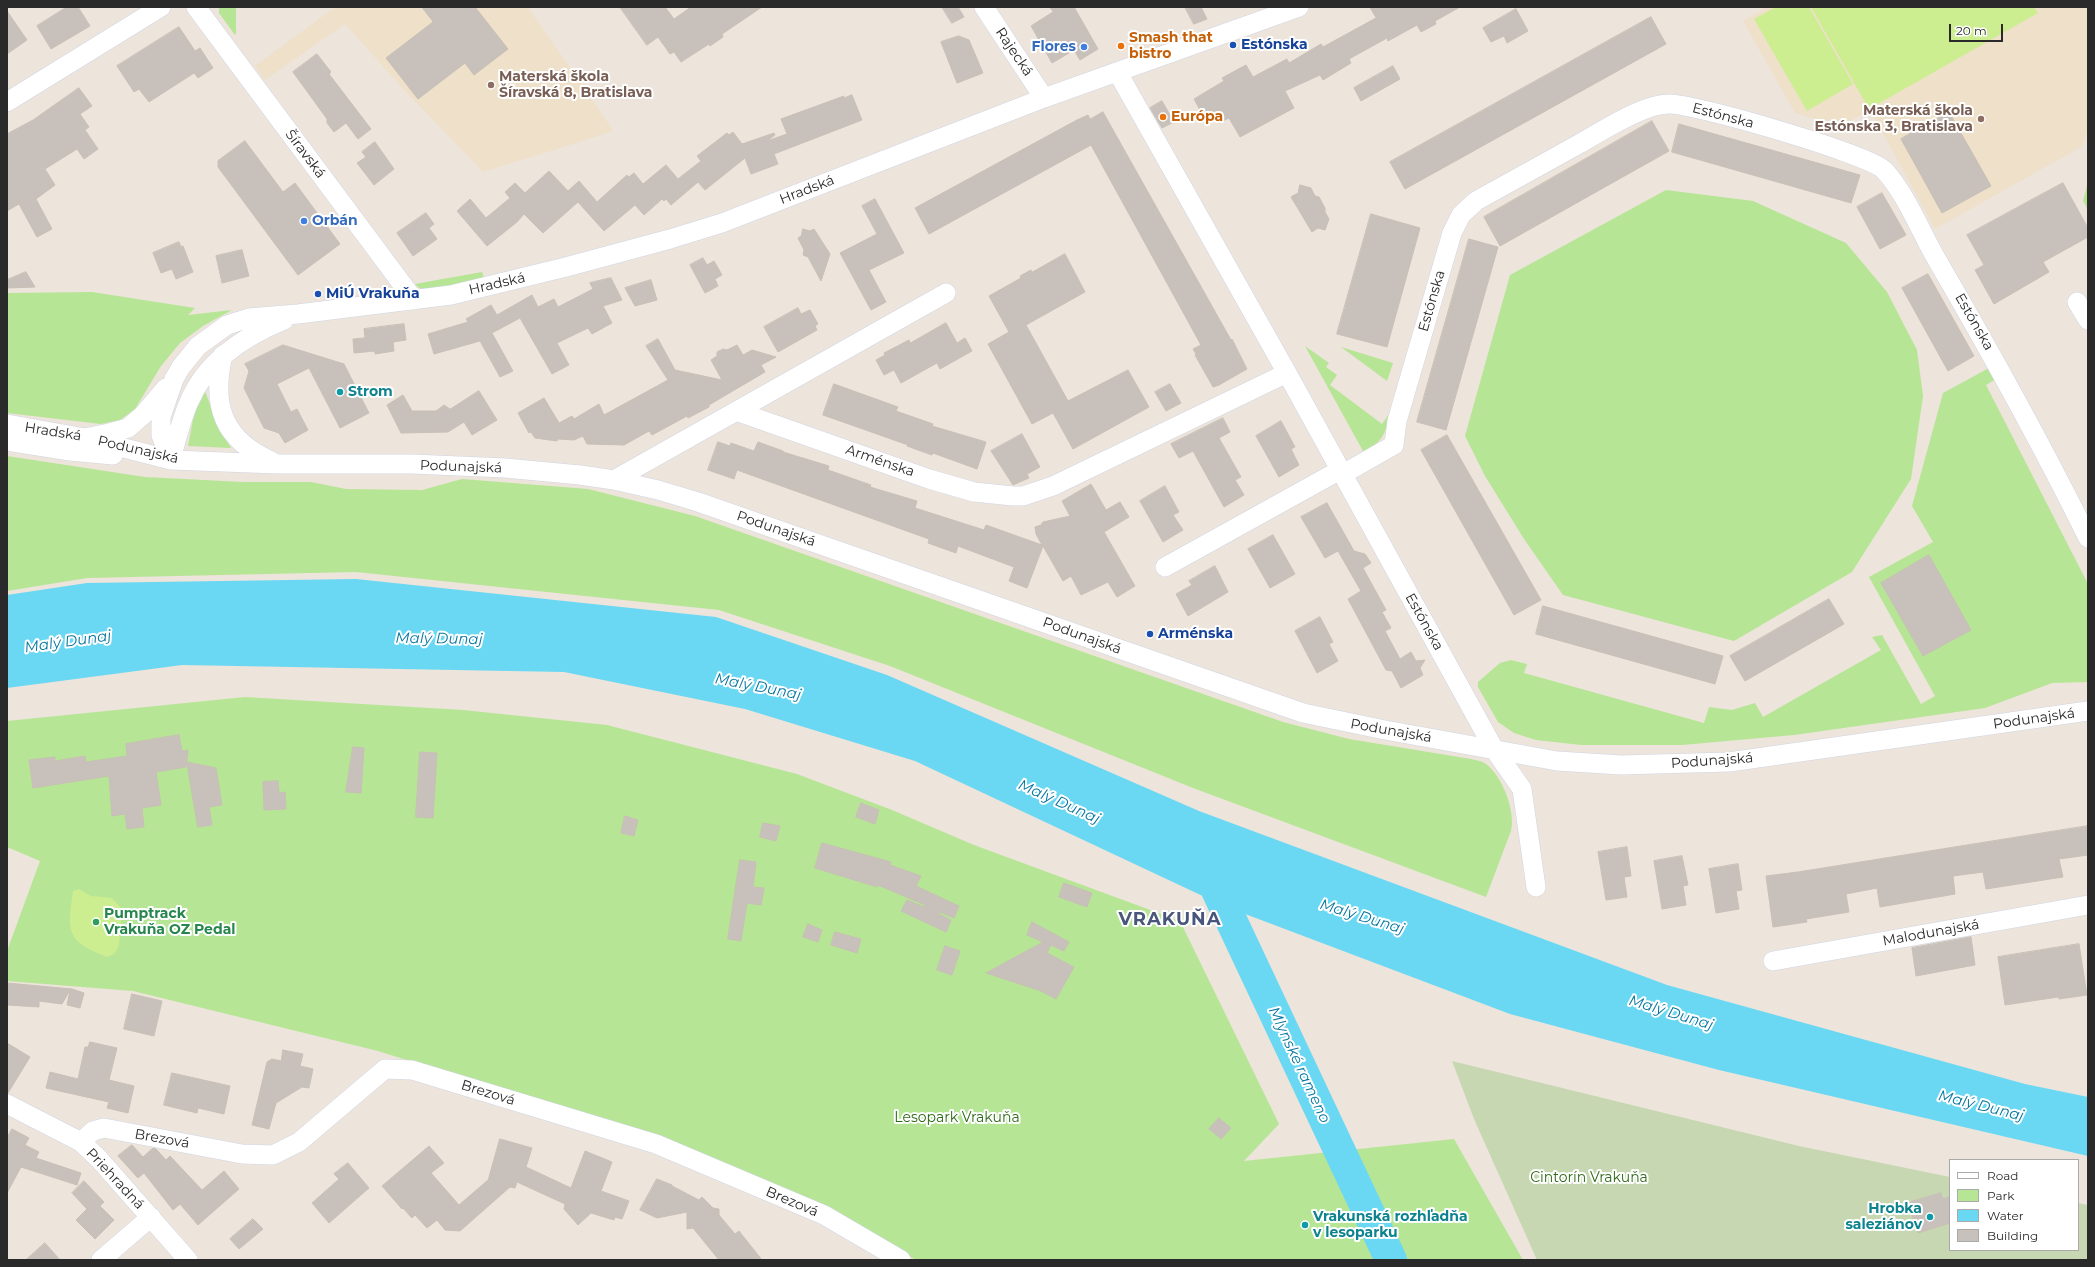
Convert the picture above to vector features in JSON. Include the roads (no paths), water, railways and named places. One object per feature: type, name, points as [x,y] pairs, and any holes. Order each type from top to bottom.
[{"type":"street","points":[[7,102],[161,7]]},
{"type":"street","name":"Šíravská","points":[[196,7],[414,300]]},
{"type":"street","name":"Rajecká","points":[[984,7],[1044,98]]},
{"type":"street","name":"Hradská","points":[[7,424],[84,438],[128,428],[143,415],[174,379],[181,367],[198,346],[227,325],[249,318],[298,314],[451,294],[566,267],[706,228],[1044,98],[1118,73],[1299,7]]},
{"type":"street","name":"Estónska","points":[[1118,73],[1287,373],[1494,750]]},
{"type":"street","name":"Estónska","points":[[1165,567],[1394,445],[1397,421],[1452,233],[1461,215],[1476,201],[1623,119],[1653,108],[1670,104],[1704,110],[1843,150],[1868,160],[1883,169],[1903,196],[1926,242],[1992,354],[2044,448],[2088,538]]},
{"type":"street","points":[[614,480],[946,293]]},
{"type":"street","points":[[2078,302],[2088,320]]},
{"type":"street","name":"Hradská","points":[[171,460],[189,402],[202,378],[223,355],[256,333],[298,314]]},
{"type":"street","points":[[223,355],[218,378],[218,393],[226,422],[246,448],[257,455],[278,464]]},
{"type":"street","name":"Arménska","points":[[736,411],[929,479],[974,492],[1023,496],[1058,484],[1287,373]]},
{"type":"street","name":"Hradská","points":[[171,460],[161,436],[161,417],[174,379]]},
{"type":"street","name":"Podunajská","points":[[84,438],[171,460],[278,464],[412,464],[505,468],[614,480],[658,490],[698,502],[1303,713],[1378,729],[1557,761],[1621,765],[1729,762],[2088,711]]},
{"type":"street","name":"Hradská","points":[[7,440],[70,451],[171,460]]},
{"type":"street","points":[[1494,750],[1522,789],[1536,887]]},
{"type":"street","name":"Malodunajská","points":[[1774,962],[2088,905]]},
{"type":"street","name":"Brezová","points":[[81,1142],[93,1131],[104,1128],[242,1154],[273,1154],[299,1142],[385,1069],[412,1070],[656,1144],[824,1215],[900,1260]]},
{"type":"street","name":"Priehradná","points":[[7,1104],[81,1142],[99,1159],[188,1260]]},
{"type":"street","points":[[101,1260],[151,1217]]},
{"type":"water","name":"Malý Dunaj","points":[[356,579],[716,617],[887,675],[1199,811],[1667,985],[2025,1084],[2088,1097],[2088,1156],[1719,1070],[1510,1014],[1224,906],[915,761],[745,709],[564,672],[182,665],[7,688],[7,595],[87,583]]},
{"type":"waterway","name":"Mlynské rameno","points":[[1207,869],[1391,1260]]},
{"type":"place","name":"Estónska","points":[[1233,45]]},
{"type":"place","name":"Smash that bistro","points":[[1121,46]]},
{"type":"place","name":"Flores","points":[[1084,47]]},
{"type":"place","name":"Materská škola Šíravská 8, Bratislava","points":[[491,85]]},
{"type":"place","name":"Európa","points":[[1163,117]]},
{"type":"place","name":"Materská škola Estónska 3, Bratislava","points":[[1981,119]]},
{"type":"place","name":"Orbán","points":[[304,221]]},
{"type":"place","name":"MiÚ Vrakuňa","points":[[318,294]]},
{"type":"place","name":"Strom","points":[[340,392]]},
{"type":"place","name":"Arménska","points":[[1150,634]]},
{"type":"place","name":"Pumptrack Vrakuňa OZ Pedal","points":[[96,922]]},
{"type":"place","name":"Hrobka saleziánov","points":[[1930,1217]]},
{"type":"place","name":"Vrakunská rozhľadňa v lesoparku","points":[[1305,1225]]},
{"type":"district","name":"VRAKUŇA","points":[[1170,920]]},
{"type":"park label","name":"Lesopark Vrakuňa","points":[[957,1118]]},
{"type":"park label","name":"Cintorín Vrakuňa","points":[[1589,1178]]}]
